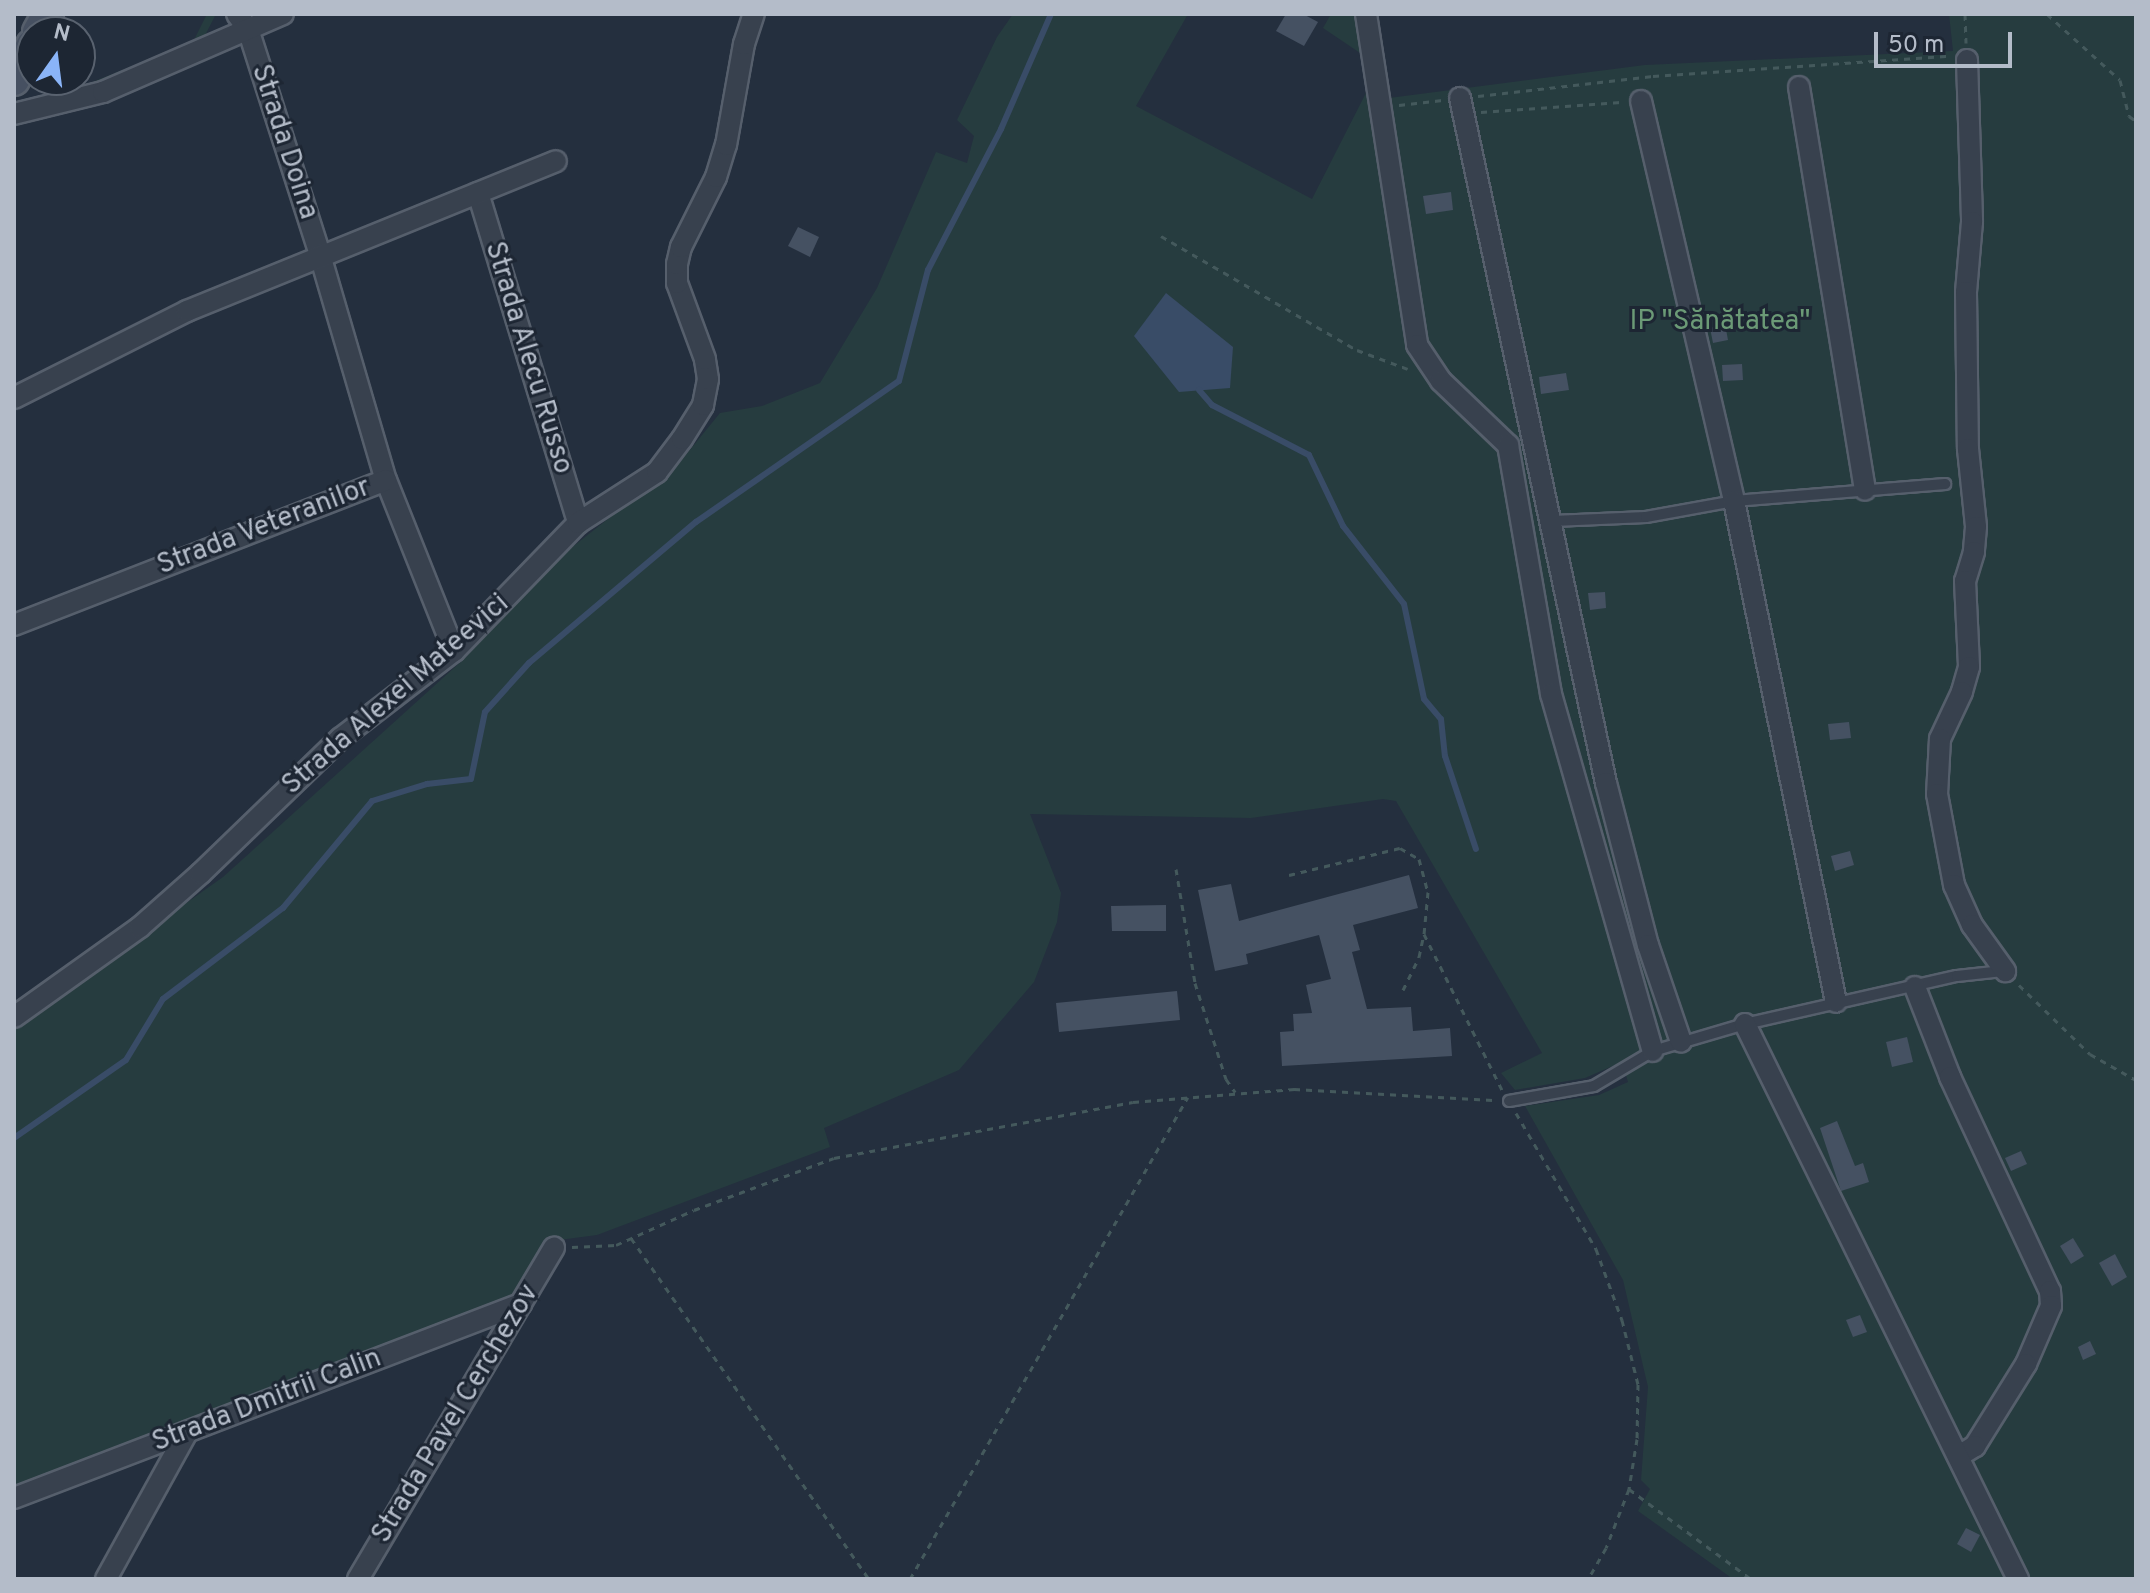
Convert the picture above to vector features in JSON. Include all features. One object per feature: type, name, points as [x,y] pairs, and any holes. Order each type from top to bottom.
[{"type":"street","name":"Strada Doina","points":[[14,114],[103,92],[243,22],[283,14]]},
{"type":"street","name":"Strada Alexei Mateevici","points":[[14,1017],[140,927],[201,873],[341,738],[454,651],[578,523],[657,472],[703,405],[707,371],[683,302],[677,264],[681,247],[716,177],[726,145],[744,44],[754,14]]},
{"type":"street","points":[[1366,14],[1383,107],[1406,290],[1417,345],[1441,381],[1508,445],[1551,694],[1653,1051]]},
{"type":"street","name":"Strada Doina","points":[[243,22],[320,255]]},
{"type":"street","points":[[1967,60],[1972,222],[1966,292],[1968,449],[1976,527],[1974,552],[1965,581],[1969,667],[1962,692],[1940,739],[1937,794],[1954,885],[1972,925],[2005,971]]},
{"type":"street","points":[[1799,87],[1865,490]]},
{"type":"street","points":[[1641,101],[1734,501],[1836,1002]]},
{"type":"street","points":[[1462,106],[1553,521],[1606,783],[1648,945],[1681,1042]]},
{"type":"street","points":[[14,398],[187,311],[556,161]]},
{"type":"street","name":"Strada Alecu Russo","points":[[478,193],[578,523]]},
{"type":"street","points":[[320,255],[386,480]]},
{"type":"street","name":"Strada Veteranilor","points":[[14,625],[386,480],[454,651]]},
{"type":"street","points":[[1915,987],[1950,1077],[2050,1291],[2051,1306],[2026,1364],[1975,1446],[1959,1456]]},
{"type":"street","points":[[1745,1024],[1850,1232],[1926,1396],[1959,1456],[2018,1579]]},
{"type":"street","name":"Strada Pavel Cerchezov","points":[[358,1579],[554,1248]]},
{"type":"street","name":"Strada Dmitrii Calin","points":[[14,1498],[521,1304]]},
{"type":"street","points":[[106,1579],[187,1432]]},
{"type":"lane","points":[[1553,521],[1646,517],[1734,501],[1945,484]]},
{"type":"lane","points":[[1509,1101],[1594,1086],[1653,1051],[1745,1024],[1957,976],[2005,971]]},
{"type":"path","points":[[1462,106],[1653,76],[1938,54],[1967,60],[1965,14]]},
{"type":"path","points":[[2047,14],[2120,80],[2129,116],[2136,121]]},
{"type":"path","points":[[1383,107],[1641,101]]},
{"type":"path","points":[[1161,236],[1357,350],[1441,381]]},
{"type":"path","points":[[1289,875],[1400,848],[1419,859],[1428,892],[1424,934],[1419,957],[1403,990]]},
{"type":"path","points":[[1176,869],[1195,983],[1226,1079],[1235,1092]]},
{"type":"path","points":[[1424,934],[1494,1077],[1564,1188],[1596,1249],[1622,1320],[1638,1384],[1637,1439],[1629,1489],[1606,1548],[1588,1579]]},
{"type":"path","points":[[2005,971],[2090,1054],[2136,1080]]},
{"type":"path","points":[[554,1248],[616,1245],[694,1210],[834,1158],[1133,1102],[1235,1092],[1400,1093],[1509,1101]]},
{"type":"path","points":[[910,1579],[1189,1096]]},
{"type":"path","points":[[631,1238],[869,1579]]},
{"type":"path","points":[[1629,1489],[1751,1579]]},
{"type":"green space","points":[[207,14],[216,14],[198,49],[96,86],[96,80],[193,42]]},
{"type":"green space","name":"IP \"Sănătatea\"","points":[[1013,14],[1188,14],[1136,106],[1312,199],[1370,85],[1383,83],[1389,98],[1645,65],[1953,51],[1949,14],[2136,14],[2136,1579],[1733,1579],[1638,1511],[1650,1489],[1641,1480],[1648,1387],[1623,1280],[1525,1106],[1599,1095],[1628,1082],[1622,1062],[1585,1078],[1515,1090],[1501,1073],[1542,1053],[1396,801],[1383,799],[1251,818],[1030,814],[1061,893],[1057,922],[1034,982],[959,1070],[824,1128],[830,1147],[597,1235],[544,1242],[512,1295],[14,1490],[14,1025],[223,877],[465,658],[561,556],[680,462],[720,413],[762,406],[820,383],[877,288],[936,152],[967,163],[974,136],[957,120],[997,37]]},
{"type":"green space","points":[[1331,14],[1359,14],[1363,55],[1323,28]]},
{"type":"water","points":[[1166,293],[1233,347],[1230,388],[1179,392],[1134,336]]},
{"type":"building","points":[[1286,14],[1303,14],[1318,22],[1304,46],[1276,31]]},
{"type":"building","points":[[1451,192],[1453,210],[1426,214],[1423,196]]},
{"type":"building","points":[[798,227],[819,237],[810,257],[788,246]]},
{"type":"building","points":[[1725,324],[1728,340],[1713,343],[1710,328]]},
{"type":"building","points":[[1742,364],[1743,380],[1723,381],[1722,365]]},
{"type":"building","points":[[1566,373],[1569,390],[1541,394],[1539,377]]},
{"type":"building","points":[[1605,592],[1606,608],[1590,610],[1588,593]]},
{"type":"building","points":[[1849,722],[1851,738],[1830,740],[1828,724]]},
{"type":"building","points":[[1850,851],[1854,865],[1835,871],[1831,856]]},
{"type":"building","points":[[1409,875],[1418,908],[1353,925],[1360,950],[1352,952],[1367,1009],[1411,1007],[1413,1031],[1450,1028],[1452,1056],[1282,1066],[1280,1032],[1294,1031],[1293,1014],[1312,1013],[1306,985],[1331,979],[1319,935],[1246,954],[1248,964],[1215,971],[1198,890],[1231,884],[1239,921]]},
{"type":"building","points":[[1166,905],[1166,931],[1112,931],[1111,906]]},
{"type":"building","points":[[1177,991],[1180,1020],[1059,1032],[1056,1003]]},
{"type":"building","points":[[1907,1037],[1913,1062],[1892,1067],[1886,1042]]},
{"type":"building","points":[[1837,1121],[1855,1166],[1863,1163],[1869,1182],[1841,1191],[1820,1128]]},
{"type":"building","points":[[2021,1151],[2027,1164],[2011,1171],[2005,1158]]},
{"type":"building","points":[[2073,1238],[2084,1256],[2071,1264],[2060,1246]]},
{"type":"building","points":[[2115,1254],[2127,1277],[2112,1286],[2099,1263]]},
{"type":"building","points":[[1860,1315],[1867,1332],[1853,1337],[1846,1320]]},
{"type":"building","points":[[2090,1341],[2096,1354],[2083,1360],[2078,1347]]},
{"type":"building","points":[[1966,1528],[1980,1535],[1971,1552],[1957,1544]]},
{"type":"waterway","points":[[14,1138],[126,1060],[163,999],[283,908],[372,801],[427,784],[471,779],[485,712],[529,663],[696,522],[899,381],[928,270],[1001,129],[1051,14]]},
{"type":"waterway","points":[[1199,390],[1212,405],[1309,455],[1343,526],[1404,604],[1424,699],[1441,719],[1445,756],[1476,849]]}]
